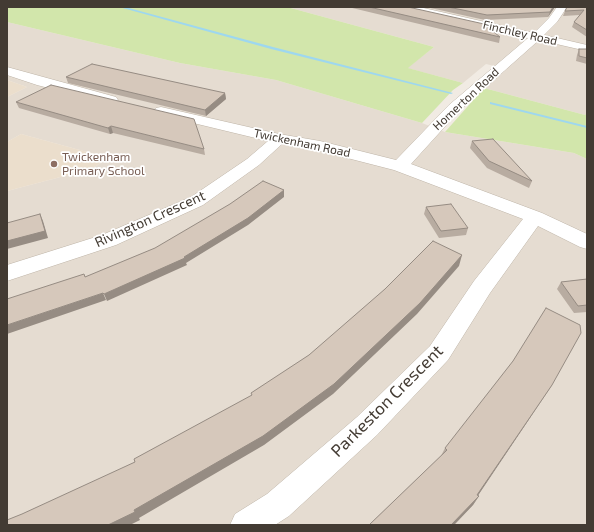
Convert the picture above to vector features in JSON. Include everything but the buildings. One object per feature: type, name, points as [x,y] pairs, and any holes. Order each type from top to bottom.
[{"type":"street","name":"Finchley Road","points":[[406,7],[587,48]]},
{"type":"street","name":"Homerton Road","points":[[400,166],[454,108],[536,37],[553,20],[562,7]]},
{"type":"street","points":[[7,71],[42,82],[124,103]]},
{"type":"street","name":"Twickenham Road","points":[[148,108],[279,139],[320,146],[400,166],[535,217],[587,242]]},
{"type":"street","name":"Rivington Crescent","points":[[7,273],[109,240],[197,201],[253,162],[279,139]]},
{"type":"street","name":"Parkeston Crescent","points":[[246,525],[278,505],[367,426],[438,353],[482,287],[535,217]]},
{"type":"shaded area","points":[[287,7],[587,7],[587,113],[585,115],[484,88],[507,69],[486,64],[463,83],[407,68],[434,47]]},
{"type":"shaded area","points":[[7,22],[180,63],[276,80],[422,123],[445,132],[574,153],[587,159],[587,525],[7,525],[7,191],[91,169],[109,158],[21,134],[7,142],[7,97],[27,87],[7,80]]},
{"type":"shaded area","points":[[7,80],[27,87],[7,97]]},
{"type":"shaded area","name":"Twickenham Primary School","points":[[21,134],[109,158],[91,169],[7,191],[7,142]]},
{"type":"green space","points":[[7,7],[287,7],[434,47],[408,68],[463,83],[453,90],[422,123],[276,80],[180,63],[7,22]]},
{"type":"green space","points":[[484,88],[585,115],[587,113],[587,159],[574,153],[445,132]]},
{"type":"waterway","points":[[121,7],[272,48],[451,93]]},
{"type":"waterway","points":[[492,103],[587,127]]},
{"type":"place","name":"Twickenham Primary School","points":[[54,164]]}]
